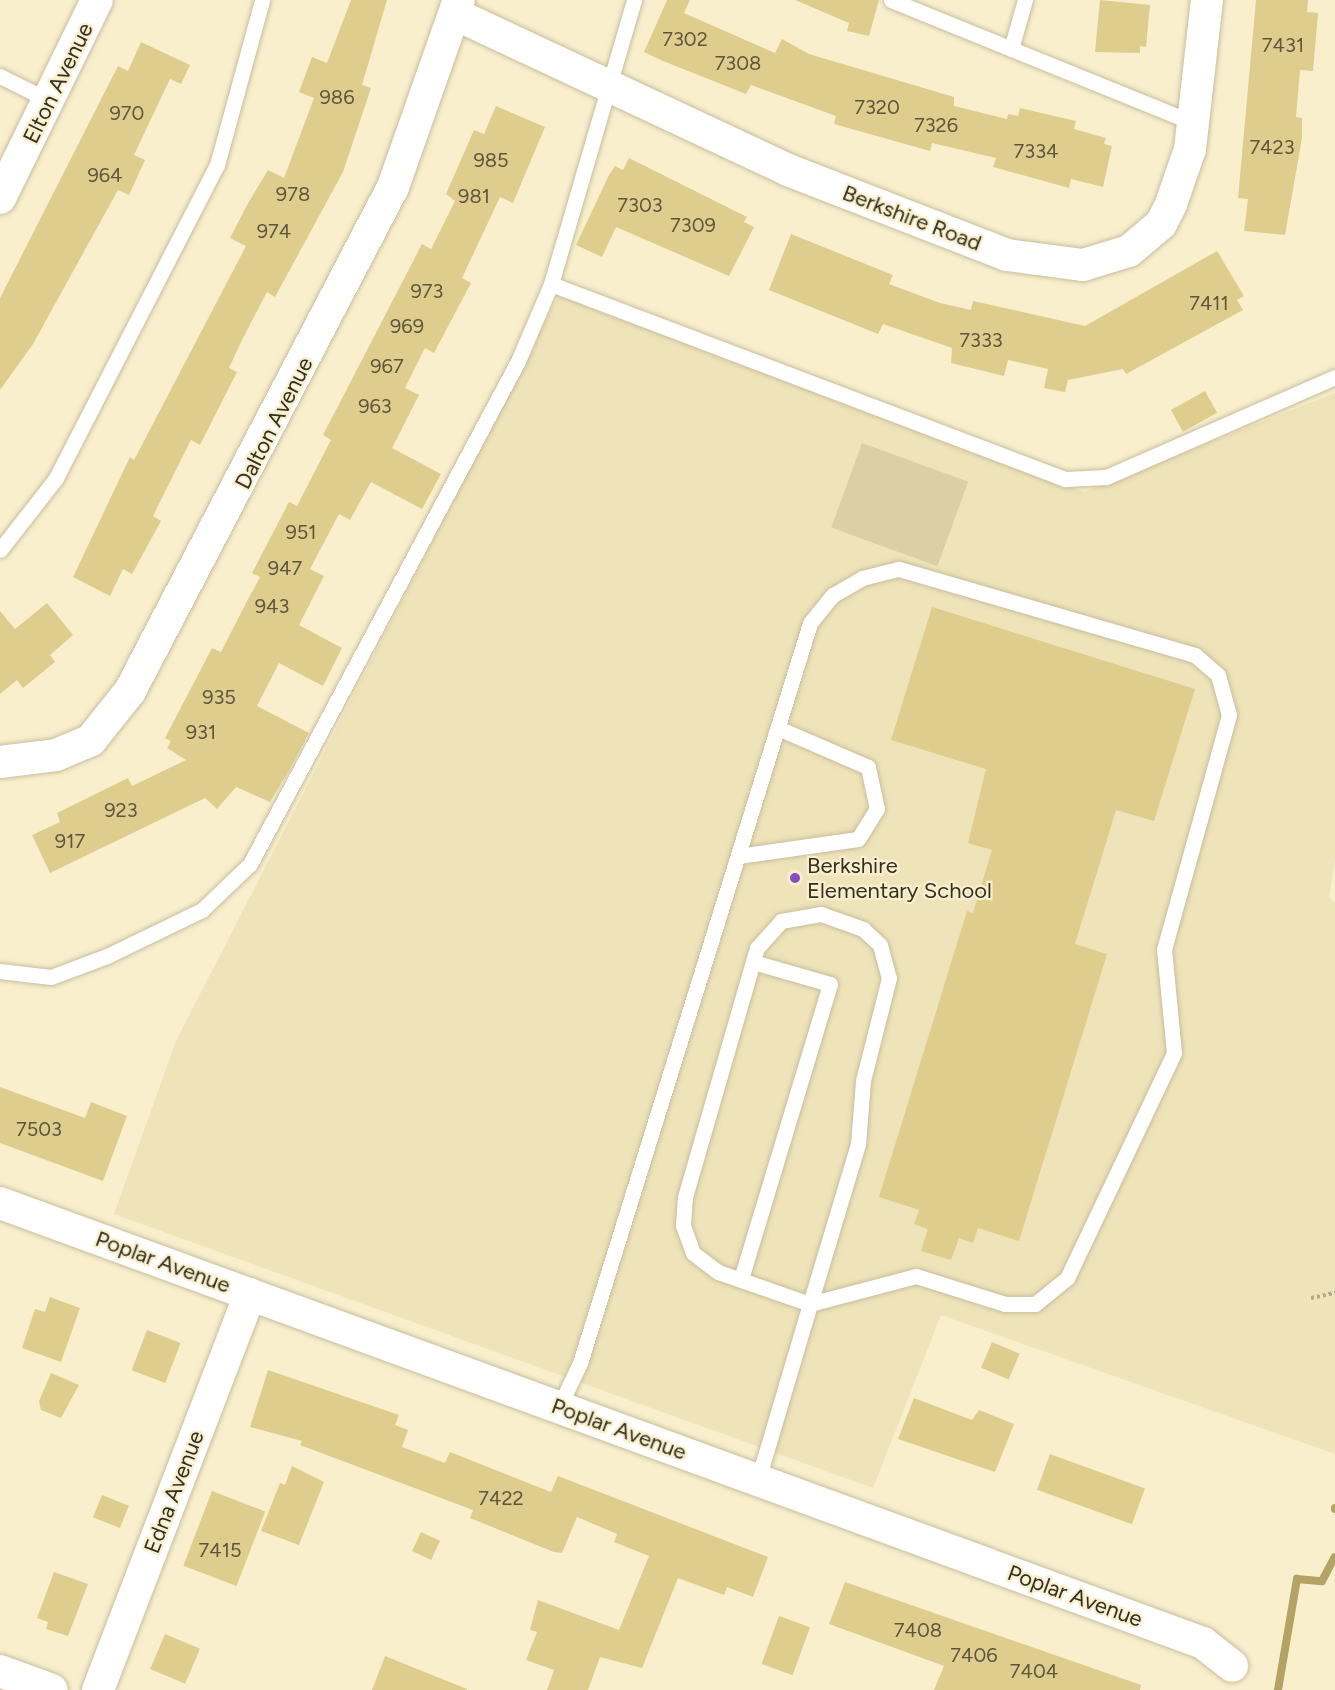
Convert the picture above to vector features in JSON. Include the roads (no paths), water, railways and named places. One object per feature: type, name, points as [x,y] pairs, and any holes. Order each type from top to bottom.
[{"type":"street","name":"Elton Avenue","points":[[0,198],[50,101],[97,0]]},
{"type":"street","name":"Berkshire Road","points":[[457,7],[608,90],[788,170],[1007,255],[1050,265],[1083,265],[1129,251],[1146,240],[1161,224],[1183,179],[1194,123],[1207,0]]},
{"type":"street","name":"Dalton Avenue","points":[[0,762],[56,755],[91,740],[130,691],[393,187],[457,7]]},
{"type":"street","name":"Poplar Avenue","points":[[0,1203],[1203,1643],[1232,1666]]},
{"type":"street","name":"Edna Avenue","points":[[98,1690],[250,1294]]},
{"type":"street","points":[[0,1671],[52,1690]]},
{"type":"lane","points":[[0,550],[56,478],[217,165],[262,0]]},
{"type":"lane","points":[[0,971],[51,977],[107,956],[202,910],[250,864],[518,361],[551,284],[634,0]]},
{"type":"lane","points":[[891,0],[1194,123]]},
{"type":"lane","points":[[1011,49],[1025,0]]},
{"type":"lane","points":[[0,76],[50,101]]},
{"type":"lane","points":[[551,284],[1065,479],[1106,477],[1335,377]]},
{"type":"lane","points":[[560,1407],[580,1364],[810,623],[843,590],[898,569],[1195,655],[1218,675],[1229,715],[1164,949],[1174,1053],[1067,1278],[1035,1304],[1005,1304],[916,1276],[810,1304],[718,1272],[693,1253],[683,1225],[685,1197],[753,962],[767,932],[803,914],[821,914],[864,929],[888,962],[888,998],[863,1081],[858,1144],[810,1304],[758,1479]]},
{"type":"lane","points":[[738,856],[858,839],[877,809],[868,767],[778,728]]},
{"type":"lane","points":[[741,1279],[830,984],[753,962]]},
{"type":"waterway","points":[[1278,1690],[1297,1579],[1322,1581],[1335,1557]]},
{"type":"place","name":"Berkshire Elementary School","points":[[795,878]]}]
